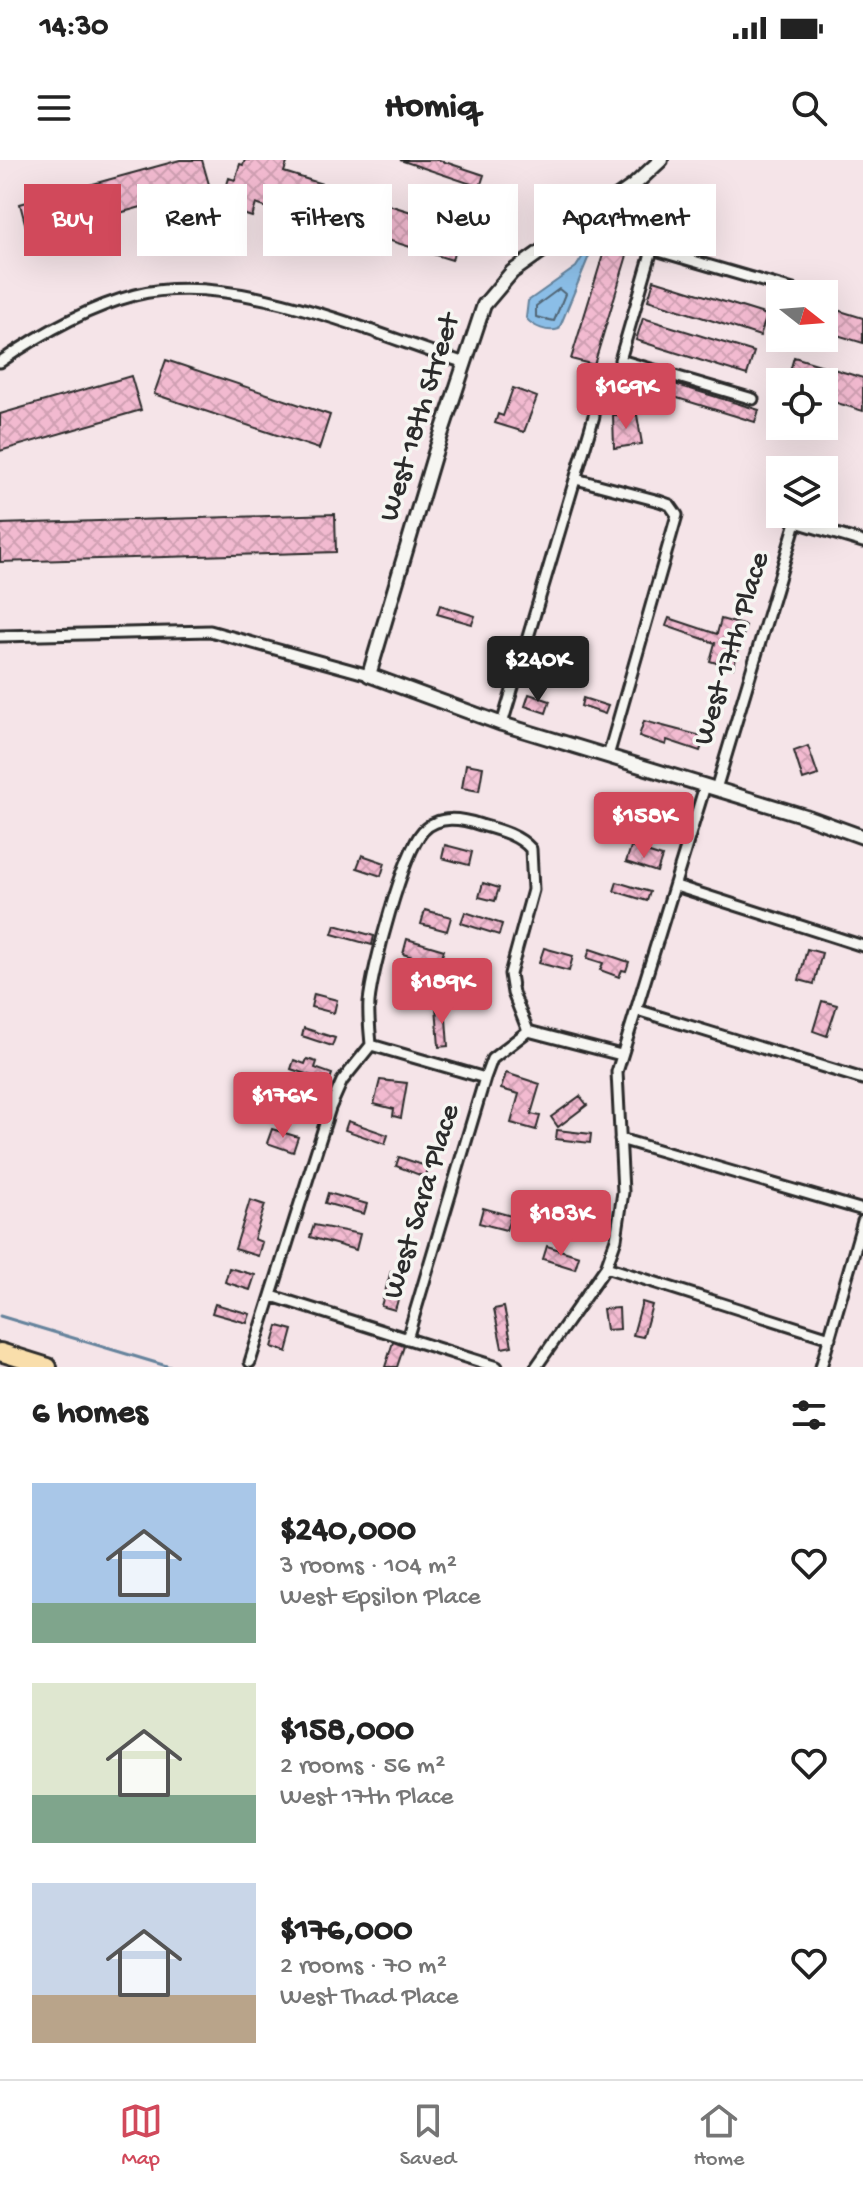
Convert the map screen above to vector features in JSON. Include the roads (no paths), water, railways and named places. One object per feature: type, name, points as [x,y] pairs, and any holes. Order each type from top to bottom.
[{"type":"highway","points":[[0,1352],[48,1367]]},
{"type":"street","name":"West 18th Street","points":[[635,184],[661,160]]},
{"type":"street","name":"West 18th Street","points":[[369,675],[478,318],[491,293],[512,272],[535,256]]},
{"type":"street","points":[[650,256],[620,360],[753,399]]},
{"type":"street","points":[[676,256],[766,282]]},
{"type":"street","points":[[0,362],[88,310],[139,294],[182,291],[270,299],[465,363]]},
{"type":"street","points":[[502,724],[594,416]]},
{"type":"street","points":[[576,479],[659,501],[670,505],[677,515],[608,756]]},
{"type":"street","name":"West 17th Place","points":[[536,1367],[606,1267],[621,1220],[623,1171],[616,1092],[621,1055],[796,522],[863,542]]},
{"type":"street","points":[[0,636],[210,631],[369,675],[502,724],[863,837]]},
{"type":"street","points":[[250,1362],[330,1108],[342,1081],[371,1045],[369,1002],[380,951],[408,864],[422,832],[428,827],[455,819],[477,823],[519,838],[531,849],[533,890],[510,974],[513,993],[528,1031],[621,1055]]},
{"type":"street","points":[[676,886],[863,946]]},
{"type":"street","points":[[637,1010],[863,1079]]},
{"type":"street","name":"West Sara Place","points":[[407,1339],[492,1059],[528,1031]]},
{"type":"street","points":[[371,1045],[485,1078]]},
{"type":"street","points":[[620,1139],[863,1210]]},
{"type":"street","points":[[821,1367],[863,1221]]},
{"type":"street","points":[[606,1267],[830,1338]]},
{"type":"street","points":[[272,1296],[497,1367]]},
{"type":"water","points":[[583,256],[589,256],[559,329],[546,330],[526,318],[528,301],[576,267]]},
{"type":"waterway","points":[[0,1316],[170,1367]]}]
